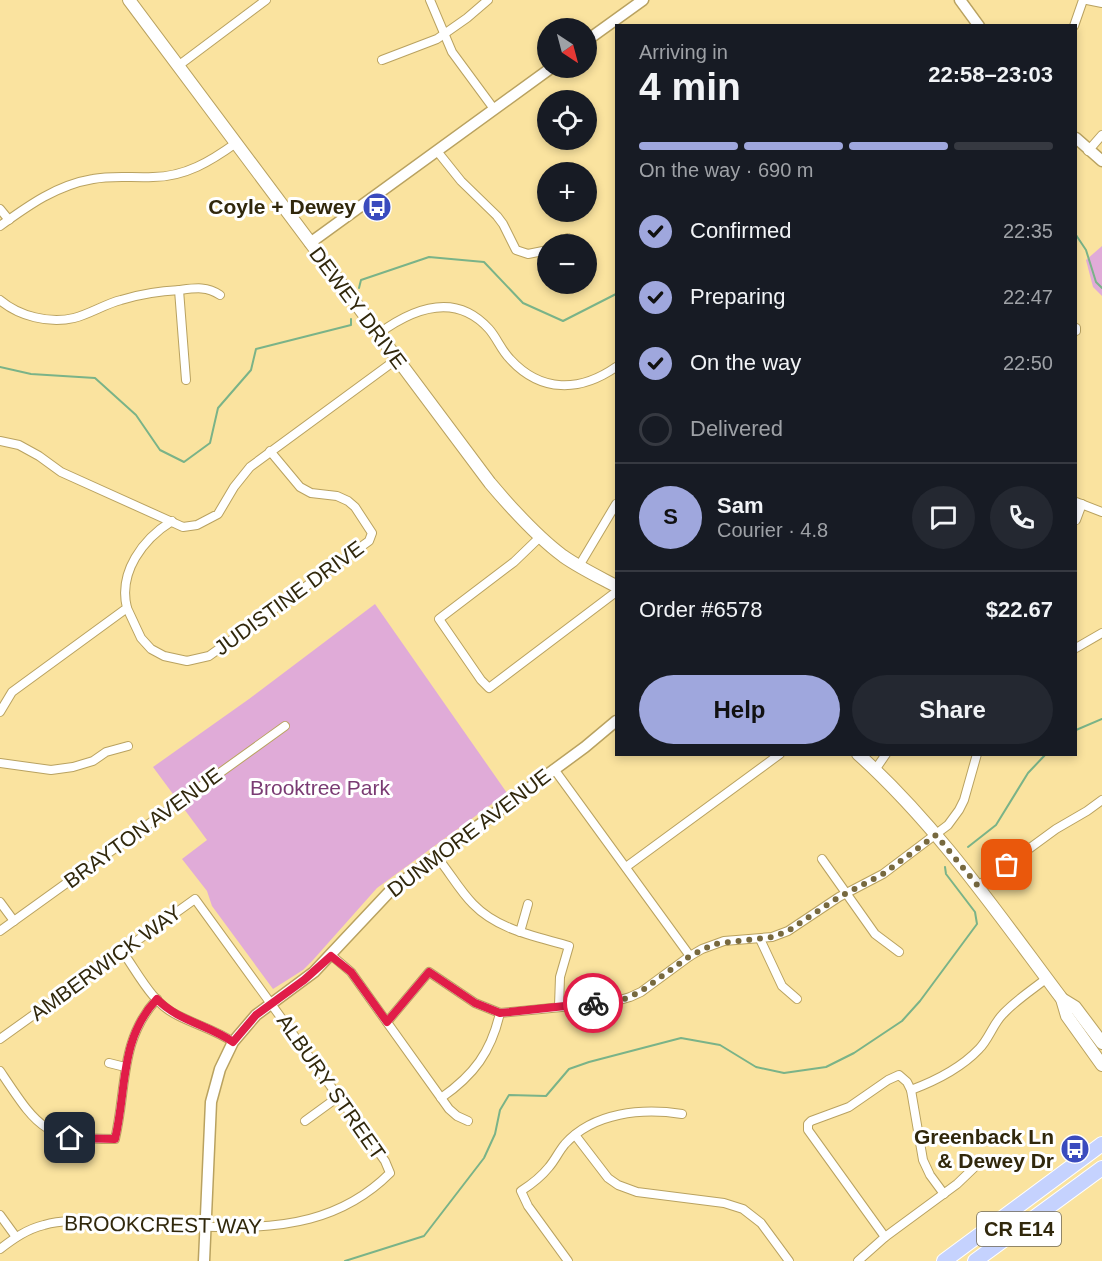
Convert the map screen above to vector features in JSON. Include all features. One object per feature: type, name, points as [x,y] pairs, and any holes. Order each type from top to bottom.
[{"type":"main road","name":"DEWEY DRIVE","points":[[129,0],[490,483],[540,537],[579,566],[615,585]]},
{"type":"main road","points":[[860,756],[896,789],[978,886],[1062,999],[1067,1017],[1102,1065]]},
{"type":"main road","points":[[1062,999],[1075,1007],[1102,1043]]},
{"type":"main road","name":"CR E14","points":[[944,1261],[1102,1144]]},
{"type":"main road","name":"CR E14","points":[[975,1261],[1102,1168]]},
{"type":"main road","points":[[968,1261],[971,1241]]},
{"type":"street","points":[[178,66],[266,0]]},
{"type":"street","points":[[430,0],[452,52],[494,109]]},
{"type":"street","points":[[382,60],[444,35],[488,0]]},
{"type":"street","points":[[597,34],[642,0]]},
{"type":"street","points":[[960,0],[978,24]]},
{"type":"street","points":[[1075,24],[1085,0],[1102,3]]},
{"type":"street","points":[[310,243],[537,78]]},
{"type":"street","points":[[1089,151],[1102,135]]},
{"type":"street","points":[[1077,139],[1102,161]]},
{"type":"street","points":[[0,226],[34,201],[66,186],[111,176],[151,178],[174,175],[206,163],[236,142]]},
{"type":"street","points":[[437,151],[461,182],[497,216],[516,250],[528,254],[537,252]]},
{"type":"street","points":[[0,209],[9,220]]},
{"type":"street","points":[[0,300],[9,307],[47,320],[73,318],[120,300],[163,291],[202,288],[212,290],[220,296]]},
{"type":"street","points":[[179,290],[186,380]]},
{"type":"street","points":[[378,334],[417,310],[435,307],[451,308],[479,320],[519,368],[545,382],[555,385],[577,385],[603,376],[615,368]]},
{"type":"street","points":[[0,441],[19,445],[61,472],[183,527],[197,525],[218,514],[241,477],[250,467],[397,359]]},
{"type":"street","name":"JUDISTINE DRIVE","points":[[127,608],[141,638],[151,649],[164,656],[187,662],[209,656],[369,542],[372,533],[355,507],[337,496],[311,493],[300,487],[270,451]]},
{"type":"street","points":[[1079,503],[1102,512]]},
{"type":"street","points":[[579,566],[615,506]]},
{"type":"street","points":[[0,712],[12,692],[127,608],[126,589],[134,561],[147,541],[172,521]]},
{"type":"street","points":[[540,537],[514,562],[439,619],[489,688],[615,593]]},
{"type":"street","points":[[1077,647],[1102,633]]},
{"type":"street","name":"DUNMORE AVENUE","points":[[204,1261],[211,1102],[223,1060],[233,1042],[256,1015],[309,976],[331,956],[384,896],[615,722]]},
{"type":"street","name":"BRAYTON AVENUE","points":[[0,931],[285,726]]},
{"type":"street","points":[[0,763],[51,770],[93,761],[106,752],[128,746]]},
{"type":"street","points":[[626,867],[777,756]]},
{"type":"street","points":[[875,770],[885,756]]},
{"type":"street","points":[[387,1022],[429,972],[475,1003],[500,1013],[612,1002],[640,992],[690,956],[724,941],[760,939],[788,931],[845,893],[883,874],[948,825],[959,810],[976,756]]},
{"type":"street","points":[[554,769],[690,956]]},
{"type":"street","points":[[978,886],[1056,829],[1102,800]]},
{"type":"street","points":[[436,856],[474,905],[494,920],[520,932],[569,946],[560,977],[559,1006]]},
{"type":"street","points":[[822,859],[875,934],[899,952]]},
{"type":"street","name":"AMBERWICK WAY","points":[[0,1039],[195,899],[272,1002]]},
{"type":"street","points":[[0,902],[14,921]]},
{"type":"street","points":[[520,932],[528,904]]},
{"type":"street","points":[[760,939],[782,986],[797,999]]},
{"type":"street","points":[[122,951],[157,999],[176,1015],[214,1030],[233,1042]]},
{"type":"street","points":[[331,956],[351,972],[453,1113],[468,1121]]},
{"type":"street","points":[[911,1090],[939,1078],[970,1057],[980,1048],[1001,1016],[1013,1003],[1047,978]]},
{"type":"street","points":[[0,1071],[22,1104],[39,1124],[49,1130],[70,1138],[115,1139],[125,1067],[139,1022],[157,999]]},
{"type":"street","name":"ALBURY STREET","points":[[272,1002],[385,1161],[390,1173]]},
{"type":"street","points":[[441,1098],[464,1081],[479,1064],[495,1035],[500,1013]]},
{"type":"street","points":[[109,1063],[125,1067]]},
{"type":"street","points":[[885,1237],[813,1139],[808,1130],[808,1124],[816,1118],[849,1107],[899,1075],[907,1082],[911,1090],[923,1160],[930,1175],[944,1194]]},
{"type":"street","points":[[305,1121],[338,1096]]},
{"type":"street","points":[[568,1261],[528,1206],[521,1191],[543,1175],[566,1143],[587,1126],[611,1116],[637,1112],[682,1114]]},
{"type":"street","points":[[575,1135],[608,1178],[627,1189],[724,1203],[743,1209],[761,1223],[789,1261]]},
{"type":"street","points":[[858,1261],[885,1237],[944,1194],[981,1161]]},
{"type":"street","name":"BROOKCREST WAY","points":[[0,1249],[41,1225],[57,1221],[257,1228],[289,1224],[342,1207],[377,1187],[390,1173]]},
{"type":"street","points":[[0,1215],[16,1238]]},
{"type":"green space","points":[[1102,246],[1102,296],[1093,287],[1086,260]]},
{"type":"green space","name":"Brooktree Park","points":[[375,604],[507,793],[377,888],[303,970],[273,989],[212,906],[207,891],[182,859],[207,840],[153,767],[249,699]]},
{"type":"waterway","points":[[1077,236],[1086,250],[1096,282],[1102,288]]},
{"type":"waterway","points":[[359,288],[361,280],[429,257],[484,262],[523,303],[563,321],[615,295]]},
{"type":"waterway","points":[[0,367],[31,374],[95,378],[136,415],[160,450],[184,462],[210,443],[218,408],[251,370],[256,349],[351,325],[351,319]]},
{"type":"waterway","points":[[1077,730],[1102,719]]},
{"type":"waterway","points":[[968,847],[996,825],[1028,773],[1044,756]]},
{"type":"waterway","points":[[345,1261],[424,1236],[484,1158],[495,1134],[500,1110],[509,1095],[546,1096],[569,1069],[681,1038],[720,1045],[756,1067],[784,1073],[826,1067],[854,1053],[902,1021],[920,1001],[977,924],[975,912],[946,874],[945,867]]},
{"type":"way so far","points":[[593,1003],[622,1000],[640,992],[690,956],[714,944],[772,937],[788,931],[839,897],[883,874],[936,835],[978,886],[1007,865]]},
{"type":"place","name":"Coyle + Dewey","points":[[377,207]]},
{"type":"place","name":"Greenback Ln & Dewey Dr","points":[[1075,1149]]},
{"type":"route","points":[[70,1138],[115,1139],[125,1067],[139,1022],[157,999],[176,1015],[214,1030],[233,1042],[256,1015],[304,980],[331,956],[351,972],[387,1022],[429,972],[475,1003],[500,1013],[593,1003]]}]
